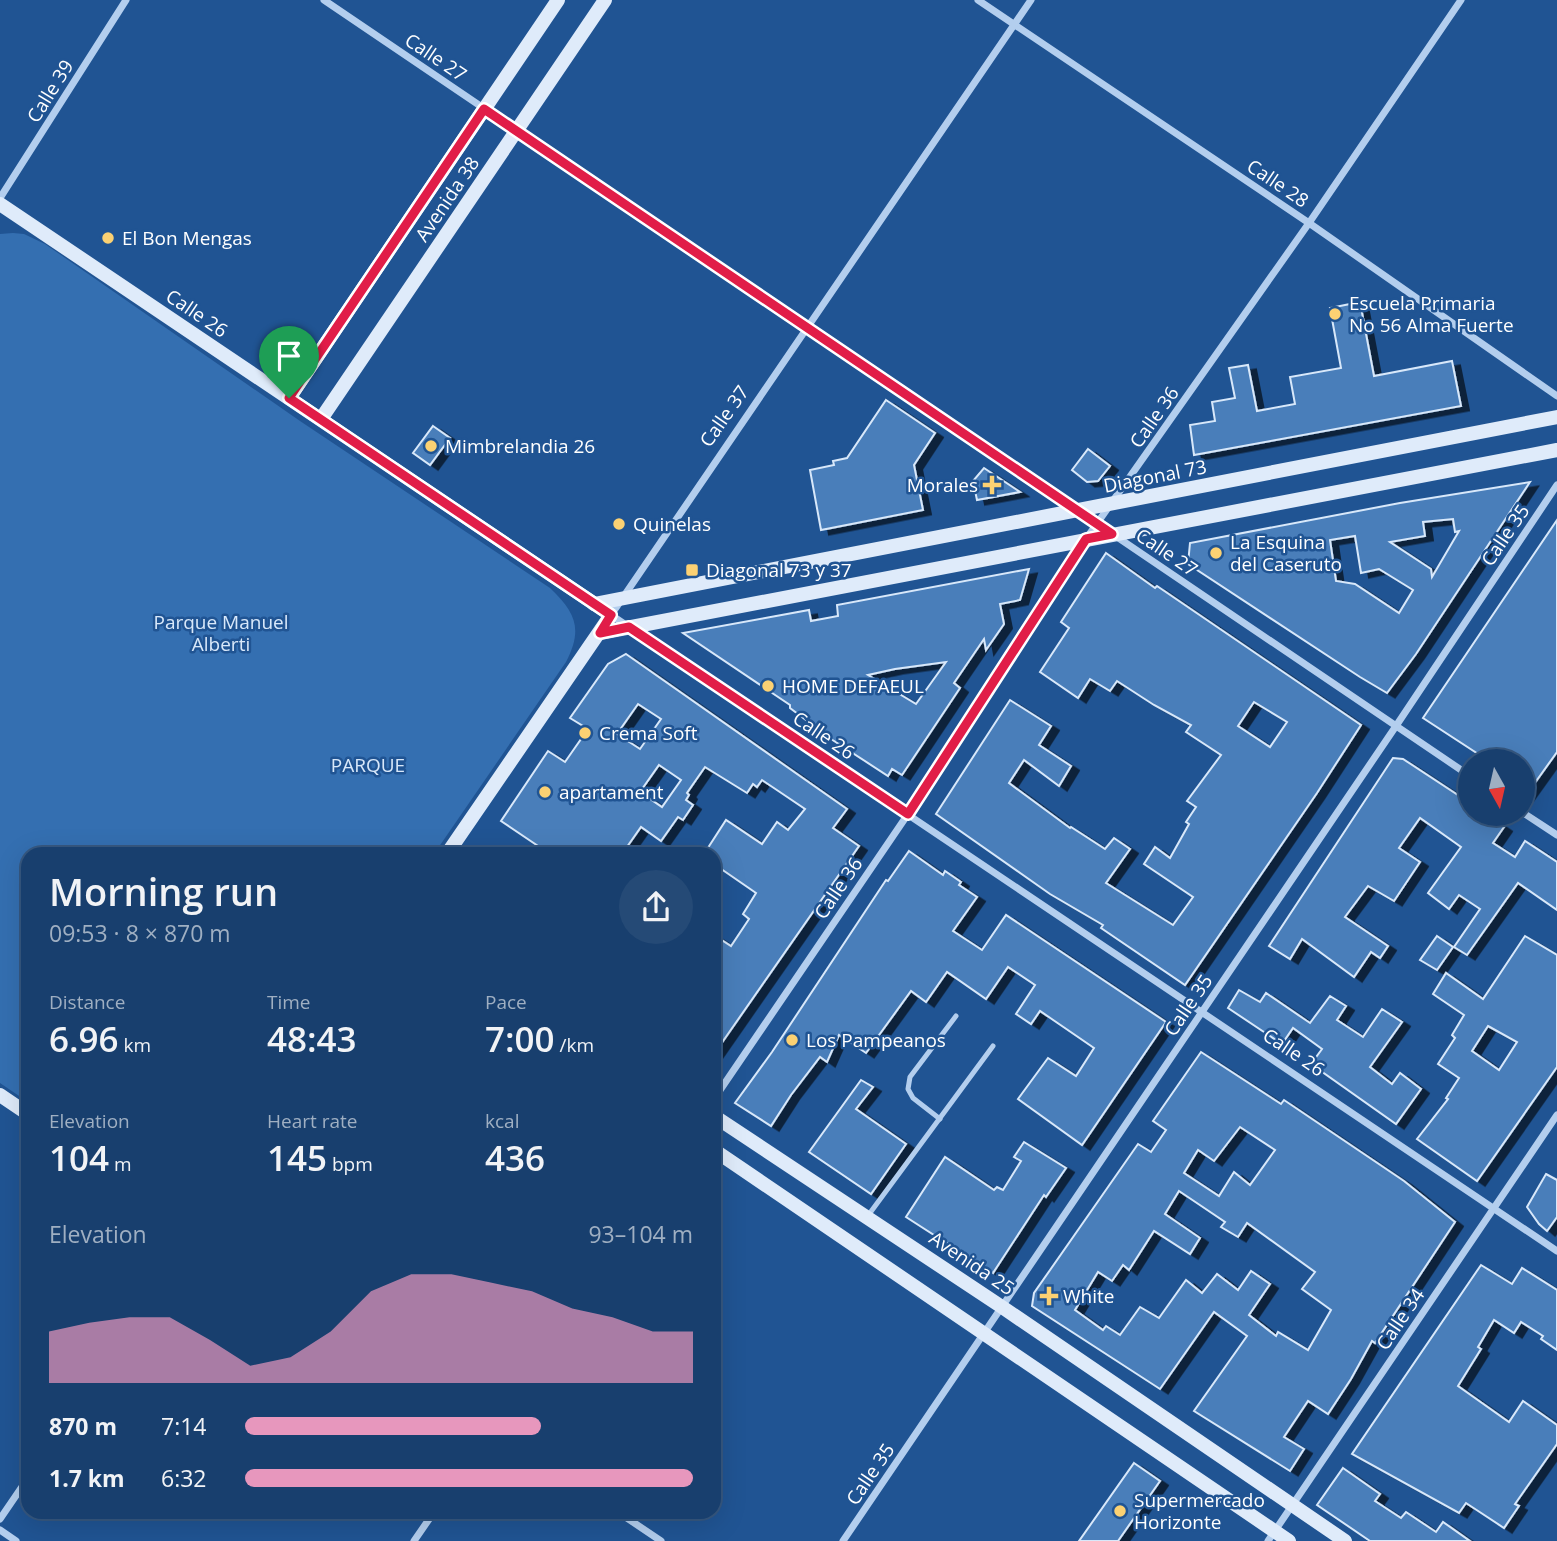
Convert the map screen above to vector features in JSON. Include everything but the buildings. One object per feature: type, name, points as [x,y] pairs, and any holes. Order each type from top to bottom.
[{"type":"main road","name":"Avenida 38","points":[[289,398],[558,0]]},
{"type":"main road","name":"Avenida 38","points":[[321,419],[605,0]]},
{"type":"main road","name":"Calle 26","points":[[0,204],[611,615]]},
{"type":"main road","name":"Diagonal 73","points":[[594,604],[1557,417]]},
{"type":"main road","points":[[600,633],[1557,450]]},
{"type":"main road","name":"Calle 37","points":[[452,847],[611,615]]},
{"type":"main road","points":[[0,1095],[21,1109]]},
{"type":"main road","name":"Avenida 25","points":[[721,1121],[1002,1307],[1345,1541]]},
{"type":"main road","points":[[721,1155],[985,1332],[1272,1536],[1289,1541]]},
{"type":"street","name":"Calle 39","points":[[0,198],[126,0]]},
{"type":"street","name":"Calle 27","points":[[324,0],[1458,768]]},
{"type":"street","name":"Calle 28","points":[[978,0],[1309,223],[1557,396]]},
{"type":"street","name":"Calle 37","points":[[611,615],[1031,0]]},
{"type":"street","name":"Calle 36","points":[[721,1089],[908,814],[1086,539],[1309,223],[1461,0]]},
{"type":"street","name":"Calle 35","points":[[843,1541],[1557,485]]},
{"type":"street","name":"Calle 26","points":[[611,615],[1557,1251]]},
{"type":"street","points":[[1535,821],[1557,835]]},
{"type":"street","name":"Calle 34","points":[[1272,1536],[1557,1115]]},
{"type":"street","points":[[0,1519],[21,1488]]},
{"type":"street","points":[[414,1541],[428,1519]]},
{"type":"street","points":[[628,1519],[661,1541]]},
{"type":"street","points":[[0,1530],[16,1541]]},
{"type":"lane","points":[[940,1119],[913,1098],[908,1089],[910,1077],[956,1016]]},
{"type":"lane","points":[[867,1217],[993,1046]]},
{"type":"green space","name":"Parque Manuel Alberti","points":[[0,234],[24,234],[45,244],[300,421],[550,588],[566,605],[575,631],[566,662],[439,847],[21,847],[21,1097],[0,1083]]},
{"type":"place","name":"El Bon Mengas","points":[[108,238]]},
{"type":"place","name":"Escuela Primaria No 56 Alma Fuerte","points":[[1335,314]]},
{"type":"place","name":"Mimbrelandia 26","points":[[431,446]]},
{"type":"place","name":"Morales","points":[[992,485]]},
{"type":"place","name":"Quinelas","points":[[619,524]]},
{"type":"place","name":"La Esquina del Caseruto","points":[[1216,553]]},
{"type":"place","name":"Diagonal 73 y 37","points":[[692,570]]},
{"type":"place","name":"HOME DEFAEUL","points":[[768,686]]},
{"type":"place","name":"Crema Soft","points":[[585,733]]},
{"type":"place","name":"apartament","points":[[545,792]]},
{"type":"place","name":"Los Pampeanos","points":[[792,1040]]},
{"type":"place","name":"White","points":[[1049,1296]]},
{"type":"place","name":"Supermercado Horizonte","points":[[1120,1511]]},
{"type":"route","points":[[484,109],[1112,534],[1086,539],[908,814],[629,627],[600,633],[611,615],[289,398],[484,109]]},
{"type":"park label","name":"PARQUE","points":[[368,765]]}]
